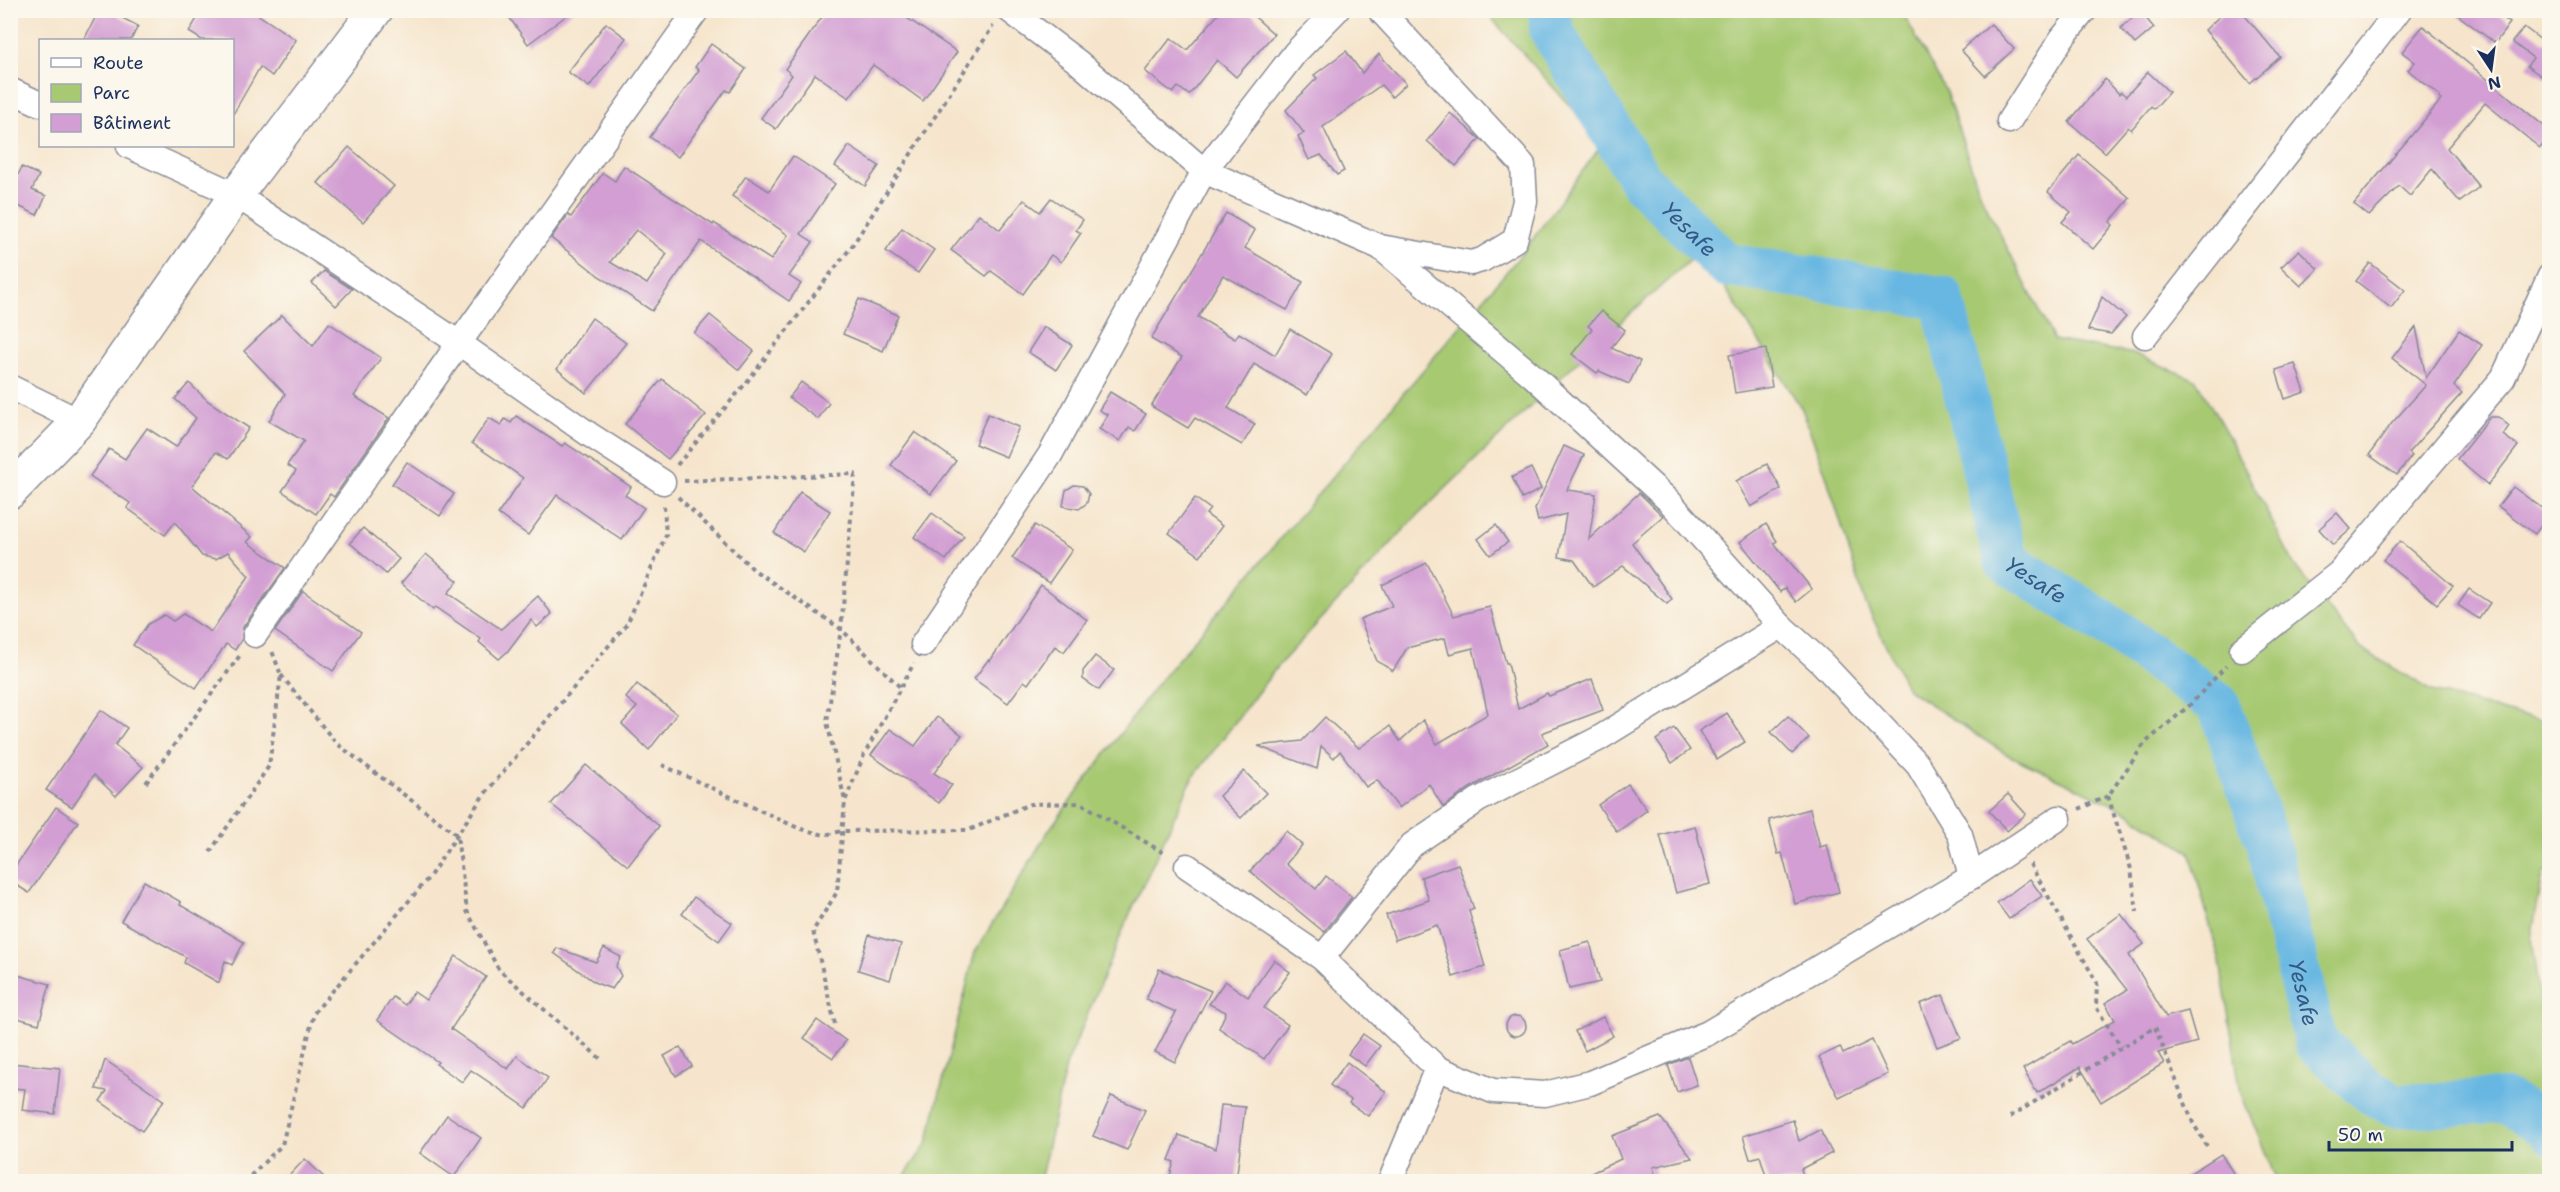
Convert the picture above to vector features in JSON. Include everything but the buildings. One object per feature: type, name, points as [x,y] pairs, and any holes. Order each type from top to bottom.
[{"type":"main road","points":[[10,492],[79,421],[236,195],[373,11]]},
{"type":"street","points":[[259,630],[459,343],[697,10]]},
{"type":"street","points":[[923,644],[1050,455],[1204,171],[1295,54],[1337,10]]},
{"type":"street","points":[[1003,15],[1078,62],[1204,171],[1380,247],[1471,262],[1482,260],[1515,240],[1526,201],[1523,165],[1380,10]]},
{"type":"street","points":[[2009,121],[2062,38],[2085,10]]},
{"type":"street","points":[[2145,336],[2399,10]]},
{"type":"street","points":[[10,90],[39,104]]},
{"type":"street","points":[[131,147],[236,195],[663,482]]},
{"type":"street","points":[[1380,247],[1533,376],[1669,501],[1781,626],[1822,663],[1918,765],[1960,834],[1971,877]]},
{"type":"street","points":[[2234,658],[2339,573],[2503,378],[2550,276]]},
{"type":"street","points":[[10,387],[79,421]]},
{"type":"street","points":[[1322,958],[1412,845],[1478,800],[1598,739],[1781,626]]},
{"type":"street","points":[[1187,866],[1322,958],[1437,1068],[1493,1091],[1545,1094],[1590,1083],[1708,1033],[1971,877],[2059,818]]},
{"type":"street","points":[[1390,1182],[1437,1068]]},
{"type":"path","points":[[244,1182],[282,1145],[314,1012],[430,876],[483,796],[627,624],[666,535],[663,482],[746,382],[852,246],[1003,15]]},
{"type":"path","points":[[663,482],[855,474],[841,629],[827,722],[845,801],[843,831],[837,892],[813,931],[835,1024]]},
{"type":"path","points":[[663,482],[754,570],[841,629],[901,688]]},
{"type":"path","points":[[146,783],[259,630],[281,675],[336,743],[457,835],[467,911],[499,970],[602,1060]]},
{"type":"path","points":[[845,801],[864,754],[923,644]]},
{"type":"path","points":[[2059,818],[2108,796],[2145,743],[2190,705],[2234,658]]},
{"type":"path","points":[[210,852],[269,766],[281,675]]},
{"type":"path","points":[[662,765],[798,828],[824,835],[843,831],[969,830],[1030,804],[1081,803],[1133,837],[1187,866]]},
{"type":"path","points":[[2108,796],[2132,869],[2137,912]]},
{"type":"path","points":[[2019,845],[2097,983],[2096,1007],[2121,1047]]},
{"type":"path","points":[[2010,1117],[2155,1027],[2193,1123],[2207,1146]]},
{"type":"green space","points":[[1485,11],[1902,11],[1946,92],[1981,196],[2054,340],[2135,354],[2196,380],[2226,432],[2295,566],[2360,648],[2432,691],[2522,716],[2549,721],[2549,870],[2543,874],[2531,939],[2544,1030],[2549,1038],[2549,1181],[2277,1181],[2241,1094],[2220,962],[2190,852],[2122,809],[2006,754],[1907,689],[1865,602],[1825,472],[1802,409],[1701,250],[1564,374],[1412,521],[1277,667],[1192,779],[1127,920],[1066,1066],[1040,1181],[900,1182],[927,1144],[975,952],[1049,830],[1157,684],[1524,251],[1603,143]]},
{"type":"waterway","name":"Yesafe","points":[[1550,10],[1551,30],[1642,182],[1726,265],[1942,298],[2006,561],[2117,631],[2219,705],[2268,844],[2316,1043],[2369,1091],[2396,1106],[2506,1101],[2546,1126],[2550,1132]]}]
